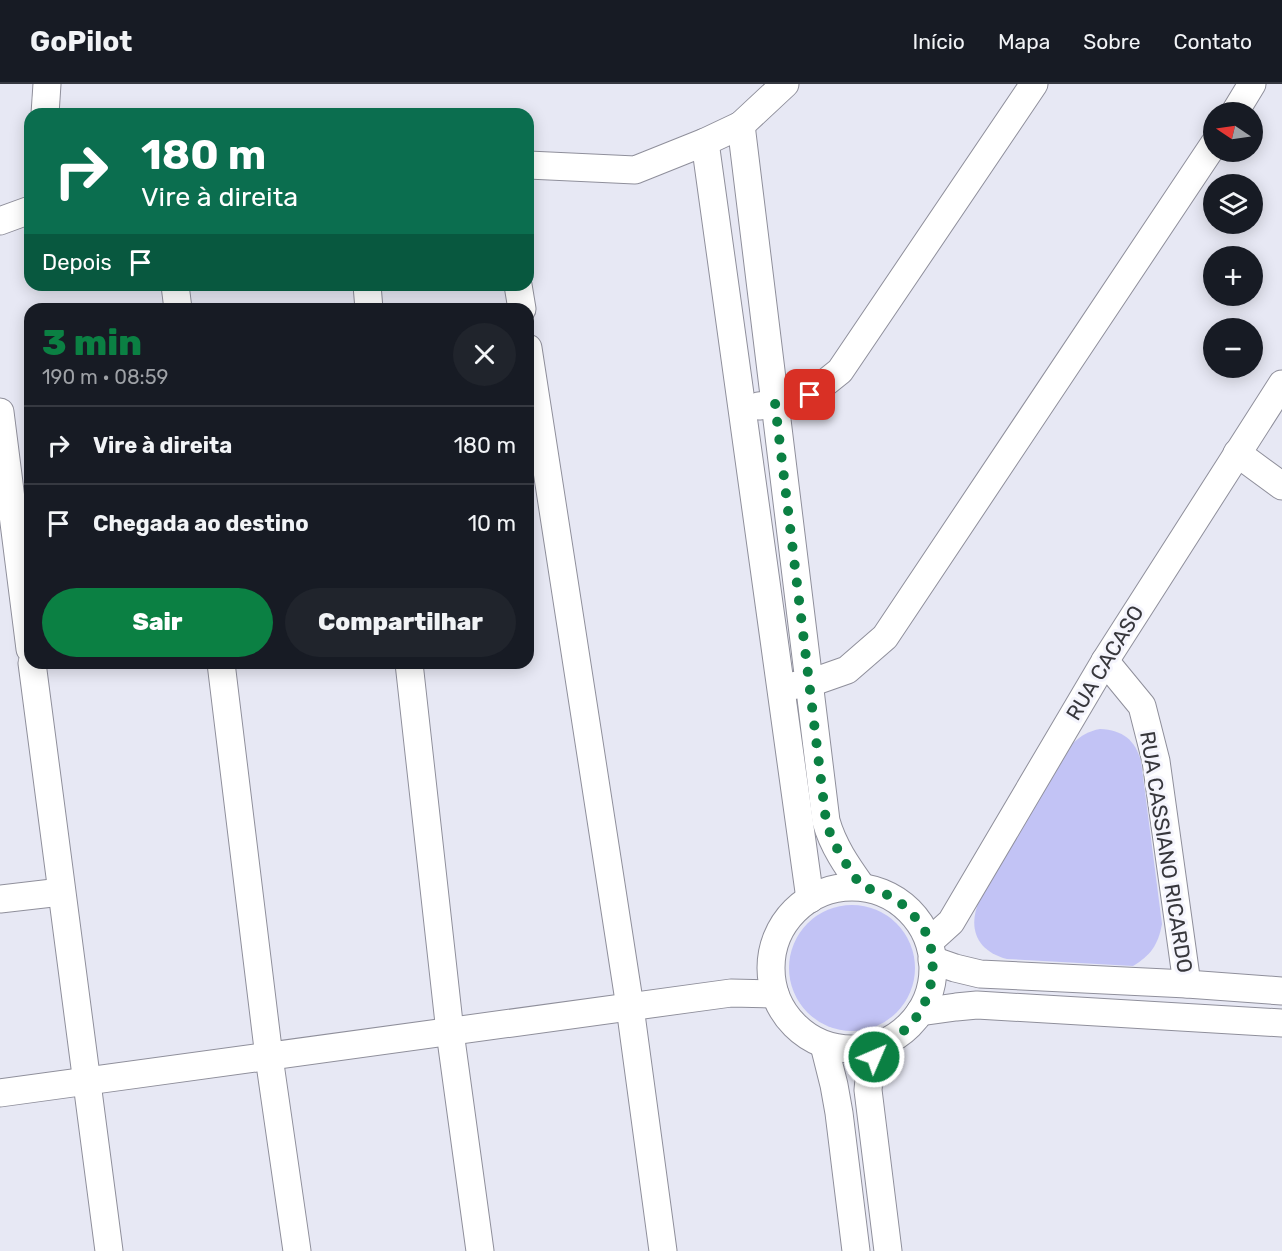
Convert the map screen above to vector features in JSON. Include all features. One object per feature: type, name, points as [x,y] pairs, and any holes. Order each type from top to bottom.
[{"type":"street","points":[[45,108],[47,84]]},
{"type":"street","points":[[534,165],[635,170],[741,125],[785,84]]},
{"type":"street","points":[[742,409],[810,395],[840,371],[1034,84]]},
{"type":"street","points":[[1240,102],[1252,84]]},
{"type":"street","points":[[741,125],[826,821],[830,837],[862,887]]},
{"type":"street","points":[[705,142],[810,899]]},
{"type":"street","points":[[780,688],[810,683],[847,670],[885,638],[1203,161]]},
{"type":"street","points":[[0,221],[24,212]]},
{"type":"street","name":"RUA CACASO","points":[[931,951],[951,922],[1105,661],[1282,384]]},
{"type":"street","points":[[534,387],[630,1007],[663,1251]]},
{"type":"street","points":[[0,412],[24,602]]},
{"type":"street","points":[[1237,453],[1282,486]]},
{"type":"street","name":"RUA CASSIANO RICARDO","points":[[1105,661],[1142,706],[1156,761],[1187,984]]},
{"type":"street","points":[[33,669],[109,1251]]},
{"type":"street","points":[[222,669],[269,1057],[297,1251]]},
{"type":"street","points":[[410,669],[450,1032],[480,1251]]},
{"type":"street","points":[[844,887],[862,887],[880,891],[896,900],[910,911],[921,926],[931,951],[932,978],[928,996],[920,1012],[894,1038],[878,1046],[860,1049],[842,1049],[824,1045],[794,1025],[783,1011],[775,994],[771,976],[776,941],[784,924],[795,910],[826,891],[844,887]]},
{"type":"street","points":[[0,899],[61,892]]},
{"type":"street","points":[[931,951],[955,969],[980,974],[1282,991]]},
{"type":"street","points":[[0,1093],[731,993],[775,994]]},
{"type":"street","points":[[920,1012],[976,1005],[1282,1023]]},
{"type":"street","points":[[824,1045],[839,1113],[856,1251]]},
{"type":"street","points":[[878,1046],[870,1069],[868,1090],[888,1251]]},
{"type":"shaded area","points":[[1100,729],[1115,731],[1127,738],[1135,747],[1141,761],[1162,924],[1156,944],[1145,958],[1133,966],[1007,959],[996,955],[981,944],[977,936],[974,919],[980,899],[1073,743],[1086,734]]},
{"type":"shaded area","points":[[852,905],[876,910],[896,924],[910,944],[915,968],[910,992],[896,1012],[876,1026],[852,1031],[828,1026],[808,1012],[794,992],[789,968],[794,944],[808,924],[828,910]]},
{"type":"route","points":[[810,395],[775,404],[826,821],[830,837],[862,887],[880,891],[910,911],[930,941],[932,960],[932,978],[928,996],[920,1012],[894,1038],[878,1046],[874,1057]]}]
